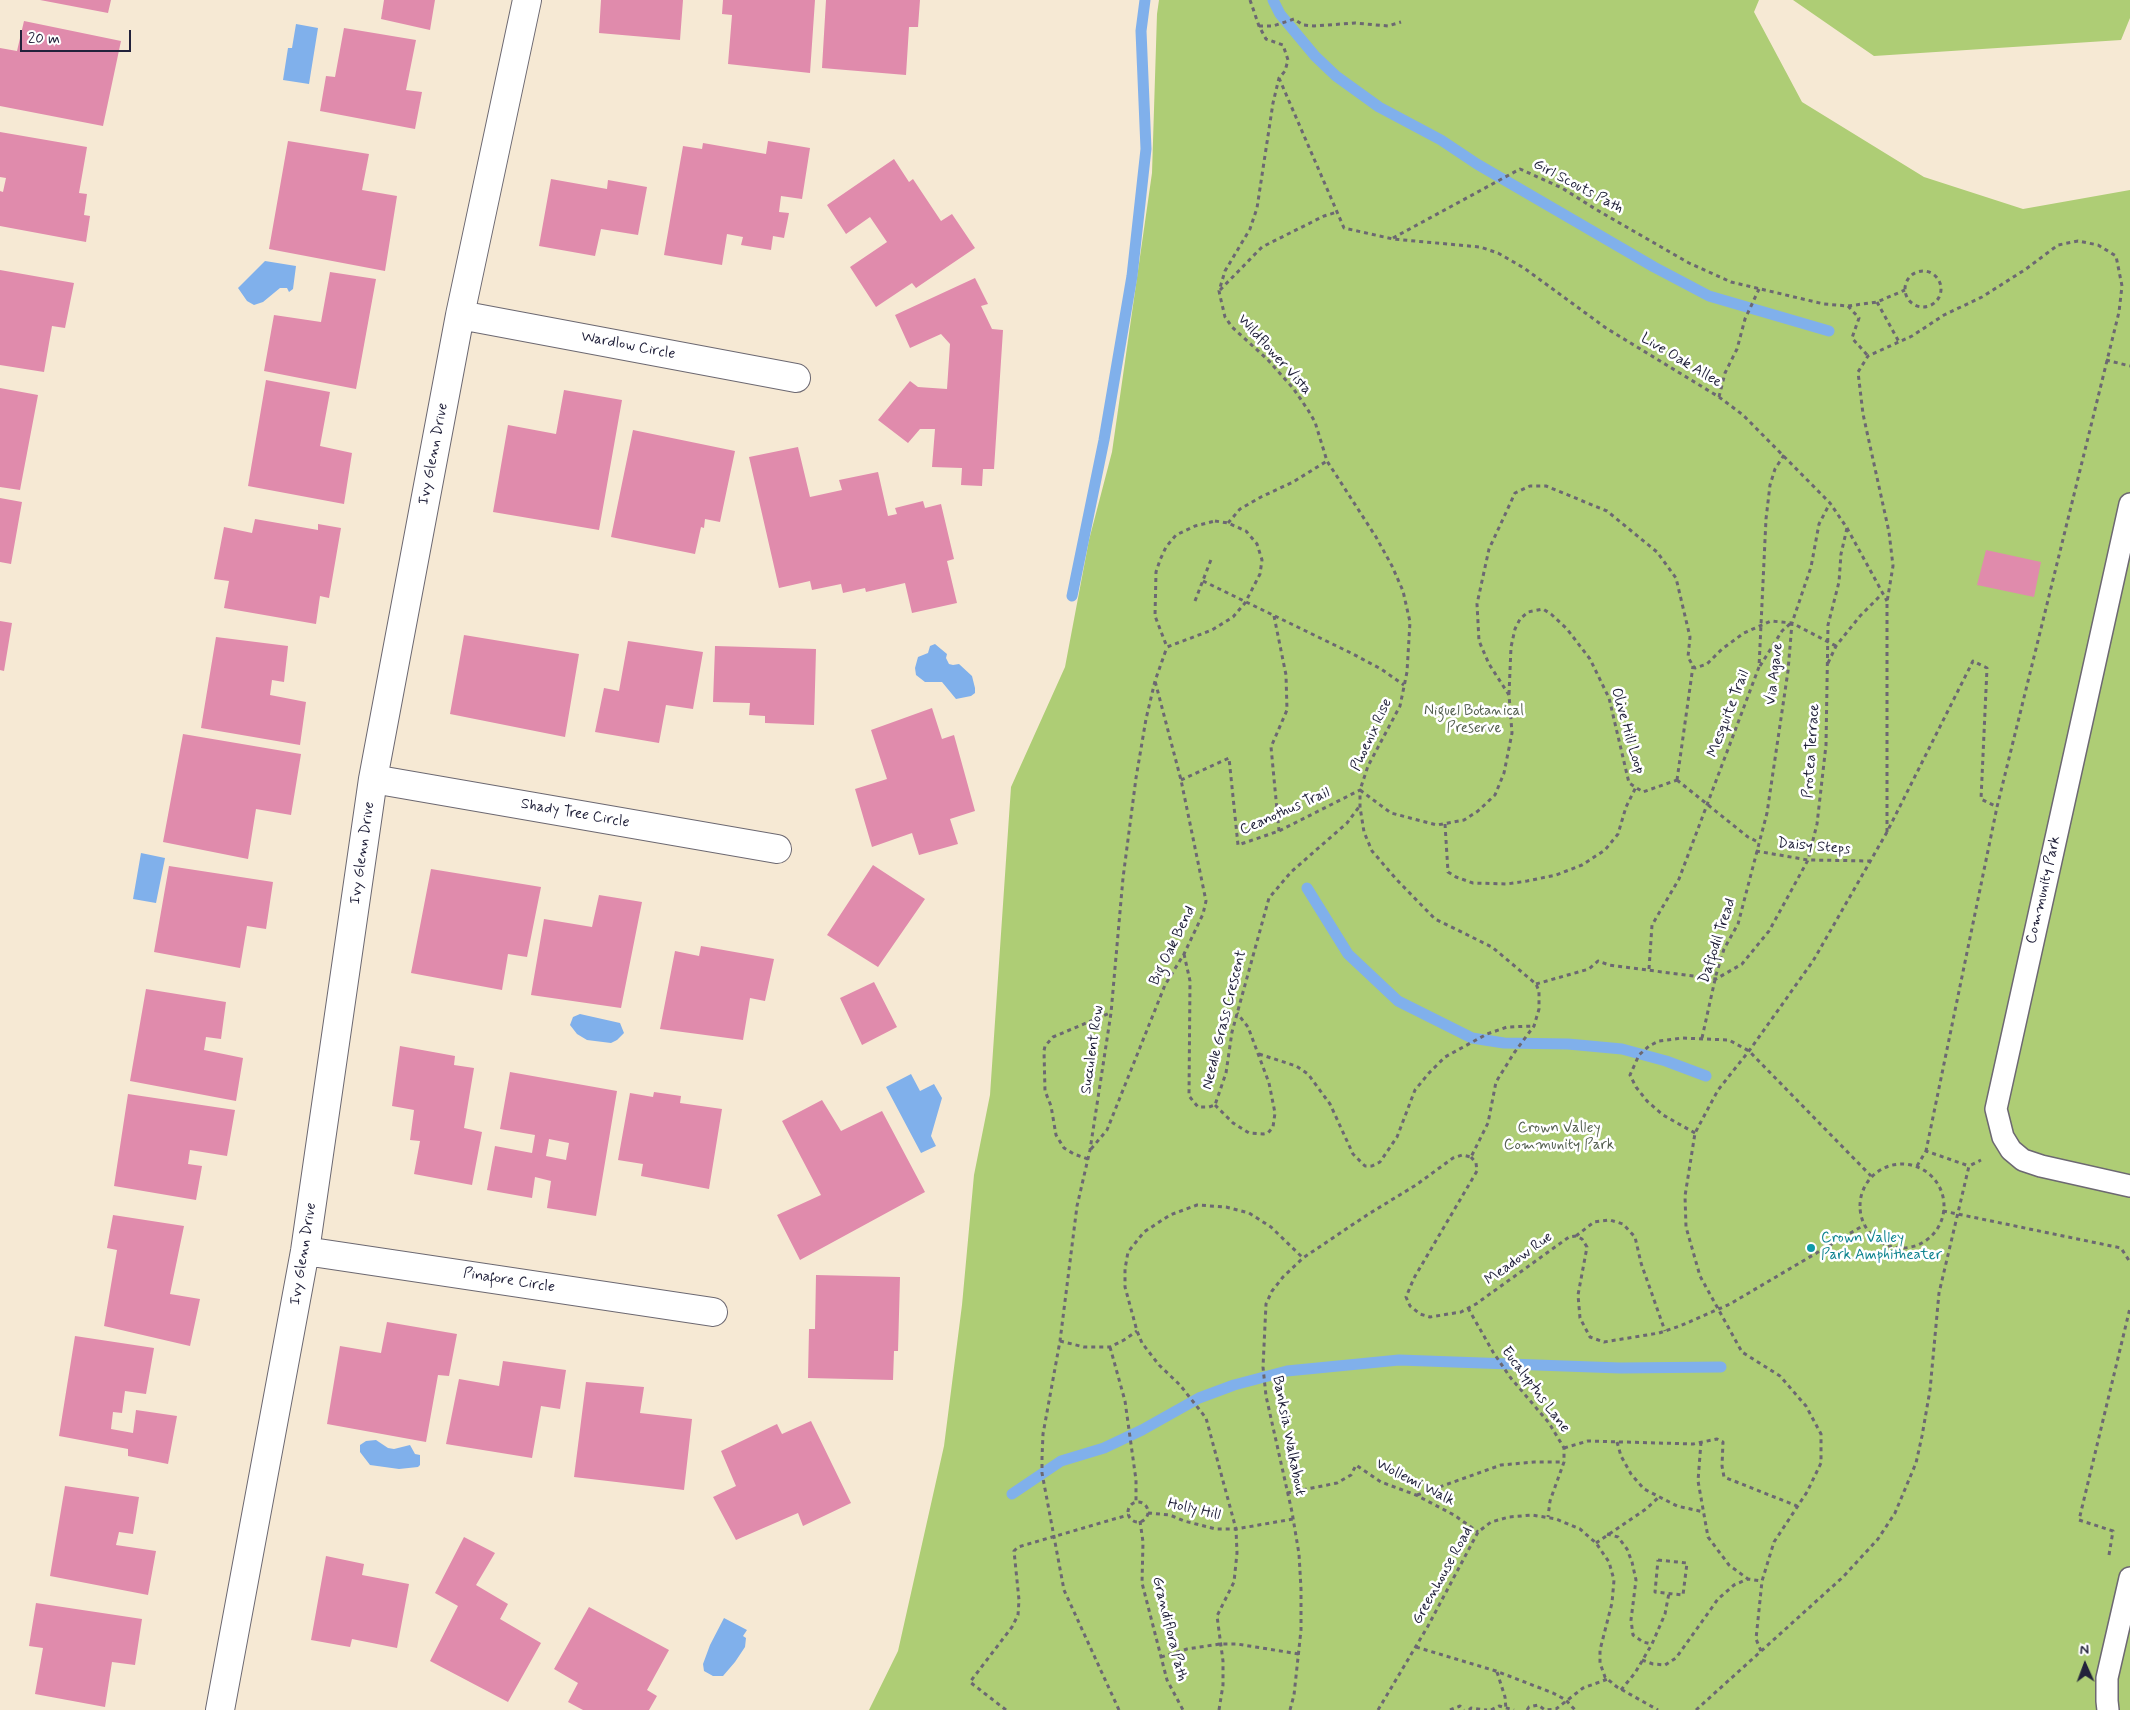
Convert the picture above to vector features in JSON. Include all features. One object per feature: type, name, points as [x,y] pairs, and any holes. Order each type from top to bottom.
[{"type":"street","name":"Ivy Glenn Drive","points":[[220,1710],[305,1250],[374,778],[460,315],[527,0]]},
{"type":"street","name":"Wardlow Circle","points":[[460,315],[796,378]]},
{"type":"street","name":"Shady Tree Circle","points":[[374,778],[777,849]]},
{"type":"street","name":"Pinafore Circle","points":[[305,1250],[713,1312]]},
{"type":"lane","name":"Community Park","points":[[2130,504],[1996,1108],[2000,1130],[2011,1150],[2023,1160],[2041,1166],[2130,1186]]},
{"type":"lane","points":[[2108,1710],[2106,1701],[2107,1678],[2130,1578]]},
{"type":"path","points":[[1219,290],[1225,270],[1250,229],[1257,208],[1273,103],[1279,78],[1285,71],[1288,60],[1283,46],[1266,39],[1259,26],[1250,0]]},
{"type":"path","points":[[1259,26],[1273,26],[1294,19],[1303,25],[1314,26],[1355,23],[1388,26],[1401,22]]},
{"type":"path","points":[[1279,78],[1344,228],[1393,239]]},
{"type":"path","name":"Girl Scouts Path","points":[[1393,239],[1520,168],[1562,188],[1689,263],[1731,282],[1824,304],[1848,306],[1877,302],[1905,290]]},
{"type":"path","points":[[1219,290],[1262,247],[1324,216],[1337,212]]},
{"type":"path","name":"Live Oak Allee","points":[[1393,239],[1480,247],[1498,253],[1524,268],[1606,328],[1718,397],[1743,415],[1830,503],[1847,528],[1887,602]]},
{"type":"path","points":[[1887,832],[1887,602],[1892,566],[1889,532],[1863,414],[1858,372],[1868,356],[1899,342],[1944,315],[1982,297],[2058,245],[2078,241],[2098,245],[2116,256],[2122,286],[2119,312],[1997,807],[1926,1151],[1917,1166]]},
{"type":"path","points":[[1923,272],[1938,279],[1940,290],[1936,302],[1920,307],[1909,301],[1905,290],[1906,284],[1912,275],[1923,272]]},
{"type":"path","points":[[1718,397],[1737,349],[1745,319],[1759,289]]},
{"type":"path","name":"Wildflower Vista","points":[[1219,290],[1225,317],[1232,327],[1267,359],[1293,388],[1308,410],[1315,422],[1327,461]]},
{"type":"path","points":[[1877,302],[1899,342]]},
{"type":"path","points":[[1848,306],[1859,318],[1852,338],[1868,356]]},
{"type":"path","points":[[2106,360],[2130,366]]},
{"type":"path","name":"Mesquite Trail","points":[[1649,969],[1652,925],[1679,879],[1759,667],[1766,519],[1770,485],[1775,469],[1784,456]]},
{"type":"path","points":[[1228,523],[1240,509],[1293,482],[1327,461]]},
{"type":"path","name":"Phoenix Rise","points":[[1327,461],[1376,537],[1392,566],[1402,592],[1410,622],[1408,672],[1400,706],[1368,766],[1360,790],[1391,813],[1437,825],[1464,820],[1478,811],[1495,795],[1504,772],[1512,733],[1509,695],[1489,664],[1479,642],[1477,604],[1489,549],[1515,493],[1530,486],[1546,486],[1607,511],[1658,552],[1676,578],[1690,636],[1688,657],[1693,666],[1677,780]]},
{"type":"path","name":"Via Agave","points":[[1756,851],[1770,795],[1788,671],[1792,623],[1811,567],[1820,524],[1830,503]]},
{"type":"path","points":[[1215,521],[1228,523],[1246,531],[1257,544],[1262,560],[1260,574],[1245,602],[1233,617],[1212,630],[1167,647],[1155,616],[1154,591],[1156,572],[1166,547],[1176,535],[1195,526],[1215,521]]},
{"type":"path","name":"Protea Terrace","points":[[1716,980],[1742,964],[1769,931],[1808,860],[1818,824],[1826,745],[1828,625],[1839,582],[1841,554],[1847,528]]},
{"type":"path","points":[[1195,601],[1212,557]]},
{"type":"path","points":[[1203,581],[1381,669],[1404,686]]},
{"type":"path","points":[[1826,666],[1836,646],[1860,616],[1883,593]]},
{"type":"path","name":"Olive Hill Loop","points":[[1509,695],[1511,646],[1515,629],[1520,619],[1528,612],[1543,610],[1551,614],[1567,629],[1590,659],[1609,698],[1629,783],[1643,792],[1677,780]]},
{"type":"path","points":[[1274,616],[1286,676],[1287,710],[1271,747],[1279,831]]},
{"type":"path","points":[[1693,666],[1695,668],[1707,664],[1722,649],[1744,633],[1771,621],[1792,623],[1836,646]]},
{"type":"path","points":[[1759,667],[1782,632],[1792,623]]},
{"type":"path","name":"Succulent Row","points":[[1119,1710],[1064,1590],[1042,1473],[1043,1434],[1060,1341],[1077,1206],[1090,1150],[1111,1013],[1123,878],[1136,778],[1146,719],[1155,681],[1167,647]]},
{"type":"path","points":[[1761,1651],[1756,1638],[1762,1581],[1774,1542],[1821,1463],[1821,1434],[1806,1406],[1780,1376],[1742,1352],[1700,1276],[1686,1227],[1685,1196],[1695,1133],[1718,1090],[1749,1051],[1813,961],[1887,832],[1973,661],[1987,668],[1980,799],[1997,807]]},
{"type":"path","name":"Big Oak Bend","points":[[1090,1150],[1107,1130],[1165,985],[1184,954],[1203,914],[1206,901],[1181,780],[1155,681]]},
{"type":"path","name":"Ceanothus Trail","points":[[1181,780],[1229,758],[1238,845],[1279,831],[1360,790]]},
{"type":"path","points":[[1677,780],[1748,837],[1758,842]]},
{"type":"path","points":[[1445,824],[1448,872],[1474,883],[1507,884],[1527,881],[1556,875],[1582,865],[1605,850],[1618,834],[1626,807],[1636,787]]},
{"type":"path","points":[[1360,790],[1360,807],[1364,832],[1372,852],[1435,919],[1492,947],[1536,984],[1539,991],[1539,1009],[1534,1026],[1496,1082],[1488,1123],[1470,1157]]},
{"type":"path","name":"Needle Grass Crescent","points":[[1184,954],[1190,981],[1189,1096],[1198,1107],[1209,1108],[1214,1105],[1226,1073],[1232,1032],[1269,898],[1292,872],[1347,823],[1360,807]]},
{"type":"path","name":"Daisy Steps","points":[[1756,851],[1808,860],[1871,861]]},
{"type":"path","name":"Daffodil Tread","points":[[1702,1038],[1724,949],[1738,924],[1756,851]]},
{"type":"path","points":[[1536,984],[1588,969],[1598,961],[1609,965],[1649,969],[1716,980]]},
{"type":"path","points":[[1088,1159],[1064,1148],[1056,1135],[1051,1106],[1045,1091],[1044,1051],[1045,1046],[1053,1037],[1111,1013]]},
{"type":"path","points":[[1214,1105],[1233,1123],[1249,1133],[1268,1133],[1273,1127],[1276,1113],[1269,1083],[1248,1027],[1237,1013]]},
{"type":"path","points":[[1259,1054],[1296,1066],[1308,1074],[1330,1104],[1359,1162],[1364,1166],[1372,1166],[1380,1162],[1397,1138],[1415,1090],[1429,1072],[1445,1057],[1487,1034],[1507,1027],[1534,1026]]},
{"type":"path","points":[[1695,1133],[1658,1110],[1636,1087],[1630,1076],[1639,1055],[1649,1046],[1659,1041],[1682,1038],[1729,1040],[1749,1051],[1871,1176]]},
{"type":"path","points":[[1926,1151],[1969,1166],[2008,1145]]},
{"type":"path","name":"Banksia Walkabout","points":[[1290,1710],[1294,1695],[1299,1654],[1302,1589],[1293,1519],[1266,1396],[1263,1367],[1266,1304],[1272,1291],[1283,1277],[1303,1258],[1416,1185],[1454,1158],[1462,1155],[1470,1157]]},
{"type":"path","name":"Meadow Rue","points":[[1470,1157],[1476,1163],[1477,1171],[1414,1278],[1406,1297],[1410,1306],[1420,1314],[1430,1317],[1461,1312],[1569,1237],[1576,1236],[1582,1239],[1587,1247],[1578,1295],[1580,1318],[1590,1337],[1604,1342],[1665,1331],[1730,1304],[1864,1225]]},
{"type":"path","points":[[1893,1164],[1917,1166],[1936,1180],[1945,1201],[1940,1224],[1924,1242],[1902,1249],[1879,1243],[1864,1225],[1859,1208],[1861,1191],[1871,1176],[1893,1164]]},
{"type":"path","points":[[1696,1710],[1843,1577],[1878,1540],[1895,1513],[1916,1463],[1922,1436],[1930,1390],[1939,1293],[1969,1166]]},
{"type":"path","points":[[1220,1710],[1223,1685],[1217,1616],[1234,1582],[1237,1553],[1236,1529],[1206,1418],[1180,1385],[1159,1365],[1142,1343],[1125,1287],[1125,1269],[1128,1252],[1144,1232],[1170,1215],[1197,1205],[1226,1207],[1249,1213],[1271,1227],[1303,1258]]},
{"type":"path","points":[[1942,1211],[2121,1248],[2130,1262]]},
{"type":"path","points":[[1576,1236],[1594,1222],[1610,1220],[1623,1224],[1635,1237],[1641,1263],[1665,1331]]},
{"type":"path","name":"Eucalyptus Lane","points":[[1468,1308],[1493,1352],[1510,1377],[1549,1423],[1564,1448],[1564,1462],[1550,1501],[1548,1517]]},
{"type":"path","points":[[2109,1556],[2113,1531],[2079,1520],[2130,1308]]},
{"type":"path","points":[[1060,1341],[1084,1347],[1110,1347],[1124,1340],[1137,1330]]},
{"type":"path","points":[[1110,1347],[1125,1401],[1130,1429],[1136,1501]]},
{"type":"path","points":[[1564,1448],[1588,1441],[1693,1444],[1716,1439],[1723,1442],[1722,1466],[1724,1477],[1797,1506]]},
{"type":"path","points":[[1617,1442],[1621,1456],[1631,1474],[1644,1489],[1677,1506],[1704,1512]]},
{"type":"path","points":[[1701,1442],[1698,1481],[1708,1537],[1729,1565],[1748,1579],[1762,1581]]},
{"type":"path","points":[[1416,1495],[1500,1465],[1564,1462]]},
{"type":"path","name":"Wollemi Walk","points":[[1287,1493],[1337,1483],[1351,1475],[1356,1465],[1381,1482],[1416,1495],[1454,1515],[1478,1532]]},
{"type":"path","points":[[1596,1542],[1646,1509],[1659,1497]]},
{"type":"path","points":[[1136,1501],[1144,1504],[1148,1513],[1145,1519],[1140,1521],[1132,1520],[1128,1515],[1129,1505],[1136,1501]]},
{"type":"path","name":"Holly Hill","points":[[1148,1513],[1170,1515],[1184,1521],[1216,1528],[1236,1529],[1293,1519]]},
{"type":"path","points":[[1006,1710],[970,1682],[1012,1627],[1018,1615],[1019,1600],[1014,1551],[1018,1547],[1128,1515]]},
{"type":"path","name":"Greenhouse Road","points":[[1378,1710],[1416,1647],[1478,1532],[1491,1522],[1509,1517],[1532,1515],[1556,1518],[1580,1530],[1596,1542],[1609,1562],[1614,1580],[1612,1603],[1600,1650],[1600,1663],[1608,1679]]},
{"type":"path","name":"Grandiflora Path","points":[[1140,1521],[1143,1542],[1142,1583],[1167,1680],[1184,1710]]},
{"type":"path","points":[[1607,1534],[1618,1537],[1628,1550],[1632,1562],[1636,1580],[1632,1635],[1643,1642],[1652,1644]]},
{"type":"path","points":[[1658,1560],[1687,1563],[1683,1595],[1669,1593],[1655,1592],[1658,1560]]},
{"type":"path","points":[[1642,1660],[1653,1664],[1665,1665],[1676,1658],[1718,1599],[1734,1585],[1748,1579]]},
{"type":"path","points":[[1622,1690],[1652,1644],[1665,1614],[1669,1593]]},
{"type":"path","points":[[1161,1658],[1193,1647],[1220,1644],[1238,1644],[1299,1654]]},
{"type":"path","points":[[1416,1647],[1496,1671],[1566,1700],[1576,1710]]},
{"type":"path","points":[[1496,1671],[1505,1697],[1506,1709]]},
{"type":"path","points":[[1527,1710],[1529,1706],[1538,1705],[1545,1710],[1556,1709],[1583,1688],[1608,1679],[1622,1690],[1658,1710]]},
{"type":"path","points":[[1450,1710],[1460,1706],[1464,1710]]},
{"type":"path","points":[[1491,1710],[1499,1706],[1514,1710]]},
{"type":"path","points":[[1469,1710],[1471,1708],[1487,1710]]},
{"type":"green space","name":"Crown Valley Community Park","points":[[1159,0],[1759,0],[1754,12],[1802,102],[1924,177],[2023,209],[2130,190],[2130,1710],[869,1710],[898,1651],[944,1446],[962,1305],[974,1175],[990,1095],[1011,787],[1065,667],[1089,540],[1112,452],[1152,173]]},
{"type":"green space","points":[[1793,0],[2130,0],[2130,18],[2121,40],[1874,56]]},
{"type":"water","points":[[296,24],[318,28],[309,84],[283,80],[288,48],[292,48]]},
{"type":"water","points":[[265,261],[296,266],[293,289],[289,292],[287,288],[280,288],[263,302],[254,305],[247,301],[238,288]]},
{"type":"water","points":[[935,644],[947,654],[946,658],[949,664],[959,664],[972,676],[975,693],[971,696],[956,699],[942,682],[925,682],[916,675],[915,668],[918,657],[928,653],[930,646]]},
{"type":"water","points":[[141,853],[165,858],[156,903],[133,899]]},
{"type":"water","points":[[580,1014],[620,1023],[624,1033],[611,1043],[587,1040],[577,1034],[570,1025],[573,1017]]},
{"type":"water","points":[[911,1074],[920,1091],[934,1084],[942,1098],[931,1136],[936,1146],[921,1153],[886,1087]]},
{"type":"water","points":[[376,1440],[388,1448],[394,1449],[410,1445],[415,1454],[420,1455],[420,1465],[418,1467],[399,1469],[370,1465],[360,1452],[360,1445],[366,1441]]},
{"type":"water","points":[[724,1618],[747,1630],[743,1636],[746,1638],[745,1647],[723,1676],[713,1676],[704,1671],[703,1664],[710,1645]]},
{"type":"building","points":[[40,0],[111,0],[108,13]]},
{"type":"building","points":[[384,0],[435,0],[430,30],[381,19]]},
{"type":"building","points":[[601,0],[683,0],[680,40],[599,33]]},
{"type":"building","points":[[723,0],[815,0],[810,73],[728,64],[732,15],[722,14]]},
{"type":"building","points":[[826,0],[920,0],[918,27],[909,27],[906,75],[822,68]]},
{"type":"building","points":[[24,21],[121,41],[103,126],[0,106],[0,48],[17,51]]},
{"type":"building","points":[[344,28],[416,40],[406,90],[422,92],[415,129],[320,111],[326,76],[335,77]]},
{"type":"building","points":[[0,132],[87,147],[79,193],[87,194],[84,215],[90,216],[86,242],[0,226],[0,191],[3,192],[6,178],[0,177]]},
{"type":"building","points":[[288,141],[369,154],[362,190],[397,196],[385,271],[269,249]]},
{"type":"building","points":[[768,141],[810,148],[802,199],[781,196],[779,212],[789,213],[784,238],[773,236],[771,250],[741,245],[743,237],[727,234],[722,265],[664,255],[683,146],[702,149],[703,143],[766,154]]},
{"type":"building","points":[[894,159],[909,182],[913,179],[941,221],[952,214],[975,248],[916,288],[912,283],[876,307],[850,267],[887,242],[870,217],[846,234],[827,205]]},
{"type":"building","points":[[551,179],[607,189],[608,180],[647,187],[638,235],[601,229],[595,256],[539,246]]},
{"type":"building","points":[[0,270],[74,283],[65,328],[52,326],[44,372],[0,365]]},
{"type":"building","points":[[330,272],[376,279],[356,389],[264,371],[274,315],[321,322]]},
{"type":"building","points":[[975,278],[988,304],[981,306],[992,329],[1003,330],[994,469],[983,469],[982,486],[961,485],[962,468],[932,467],[935,429],[920,429],[908,443],[878,420],[910,381],[918,387],[947,389],[950,344],[941,334],[910,348],[895,315]]},
{"type":"building","points":[[266,380],[330,392],[320,446],[352,453],[344,504],[248,486]]},
{"type":"building","points":[[0,388],[38,395],[20,490],[0,487]]},
{"type":"building","points":[[564,390],[622,400],[599,530],[493,512],[508,425],[556,434]]},
{"type":"building","points":[[633,430],[735,451],[720,522],[705,519],[704,528],[701,527],[695,554],[611,537]]},
{"type":"building","points":[[798,447],[810,497],[842,490],[839,480],[878,472],[888,516],[897,514],[895,508],[923,501],[925,508],[941,504],[954,559],[947,561],[957,603],[912,613],[905,583],[866,592],[865,588],[843,593],[841,584],[812,590],[810,581],[779,588],[749,457]]},
{"type":"building","points":[[0,498],[22,502],[11,564],[0,562]]},
{"type":"building","points":[[255,519],[318,530],[318,524],[341,528],[329,598],[320,596],[316,624],[224,608],[229,581],[214,579],[224,527],[252,533]]},
{"type":"building","points":[[1986,550],[2041,562],[2034,597],[1977,585]]},
{"type":"building","points":[[0,621],[12,623],[4,671],[0,670]]},
{"type":"building","points":[[464,635],[579,654],[565,737],[450,714]]},
{"type":"building","points":[[216,637],[288,646],[284,682],[272,680],[270,695],[306,702],[300,745],[201,728]]},
{"type":"building","points":[[628,641],[703,652],[693,709],[666,705],[659,743],[595,732],[604,688],[619,691]]},
{"type":"building","points":[[715,646],[816,649],[814,725],[765,723],[765,716],[749,715],[750,703],[713,702]]},
{"type":"building","points":[[932,708],[942,739],[954,735],[975,811],[950,819],[958,844],[919,855],[912,833],[872,847],[855,789],[887,779],[871,730]]},
{"type":"building","points":[[183,734],[301,754],[291,815],[256,809],[248,859],[163,842]]},
{"type":"building","points":[[873,865],[925,899],[878,967],[827,935]]},
{"type":"building","points":[[169,866],[273,882],[266,929],[247,926],[240,968],[154,952]]},
{"type":"building","points":[[431,869],[541,887],[527,957],[508,954],[502,990],[411,973]]},
{"type":"building","points":[[599,895],[642,902],[621,1008],[531,995],[544,919],[592,927]]},
{"type":"building","points":[[701,946],[774,959],[765,1001],[750,998],[743,1040],[660,1029],[675,951],[699,956]]},
{"type":"building","points":[[874,982],[897,1027],[862,1045],[840,998]]},
{"type":"building","points":[[146,989],[226,1002],[221,1039],[206,1037],[204,1050],[243,1058],[236,1101],[130,1081]]},
{"type":"building","points":[[400,1046],[455,1056],[454,1065],[474,1068],[464,1128],[482,1132],[472,1185],[414,1174],[420,1141],[410,1140],[414,1110],[392,1106]]},
{"type":"building","points":[[510,1072],[617,1091],[596,1216],[547,1208],[551,1181],[535,1177],[532,1198],[487,1190],[495,1146],[532,1153],[535,1135],[500,1129]],"holes":[[[549,1139],[569,1143],[566,1160],[546,1156]]]},
{"type":"building","points":[[654,1092],[681,1096],[680,1103],[722,1109],[709,1189],[641,1176],[643,1164],[618,1160],[630,1093],[653,1097]]},
{"type":"building","points":[[128,1094],[235,1110],[227,1156],[190,1150],[188,1164],[202,1166],[196,1200],[114,1186]]},
{"type":"building","points":[[822,1100],[841,1131],[882,1111],[925,1192],[800,1260],[777,1215],[821,1195],[782,1121]]},
{"type":"building","points":[[113,1215],[184,1226],[170,1294],[200,1299],[190,1346],[104,1326],[117,1250],[107,1248]]},
{"type":"building","points":[[816,1275],[900,1277],[898,1351],[894,1351],[893,1380],[808,1378],[809,1329],[815,1329]]},
{"type":"building","points":[[387,1322],[457,1334],[449,1376],[438,1375],[426,1442],[327,1424],[340,1346],[381,1353]]},
{"type":"building","points":[[75,1336],[154,1348],[146,1394],[125,1391],[122,1413],[113,1412],[111,1429],[133,1433],[136,1410],[177,1416],[168,1464],[128,1456],[128,1449],[59,1436]]},
{"type":"building","points":[[503,1361],[566,1370],[560,1409],[541,1406],[532,1458],[446,1444],[459,1379],[499,1386]]},
{"type":"building","points":[[586,1382],[644,1387],[640,1413],[692,1419],[684,1490],[574,1477]]},
{"type":"building","points":[[811,1421],[851,1503],[803,1526],[798,1513],[736,1540],[713,1497],[736,1486],[721,1451],[777,1424],[782,1434]]},
{"type":"building","points":[[65,1486],[139,1497],[133,1534],[119,1532],[116,1545],[156,1551],[148,1595],[50,1576]]},
{"type":"building","points":[[464,1537],[495,1553],[476,1585],[508,1604],[500,1619],[541,1643],[508,1702],[430,1661],[458,1606],[435,1593]]},
{"type":"building","points":[[326,1556],[364,1564],[362,1575],[409,1584],[397,1648],[352,1639],[350,1647],[311,1640]]},
{"type":"building","points":[[36,1603],[142,1619],[135,1665],[112,1662],[105,1707],[35,1694],[43,1648],[29,1646]]},
{"type":"building","points":[[589,1607],[669,1650],[647,1690],[657,1696],[649,1710],[583,1710],[568,1702],[578,1683],[554,1669]]},
{"type":"waterway","points":[[1072,596],[1104,440],[1132,276],[1146,149],[1141,31],[1145,0]]},
{"type":"waterway","points":[[1273,0],[1280,14],[1315,56],[1336,76],[1379,107],[1441,140],[1477,164],[1654,267],[1709,296],[1829,331]]},
{"type":"waterway","points":[[1307,888],[1348,954],[1398,1001],[1472,1038],[1504,1043],[1568,1044],[1622,1049],[1666,1061],[1706,1076]]},
{"type":"waterway","points":[[1012,1494],[1061,1461],[1104,1448],[1142,1430],[1199,1398],[1234,1385],[1287,1371],[1399,1360],[1620,1368],[1721,1367]]},
{"type":"place","name":"Crown Valley Park Amphitheater","points":[[1811,1248]]},
{"type":"park label","name":"Niguel Botanical Preserve","points":[[1474,720]]}]
